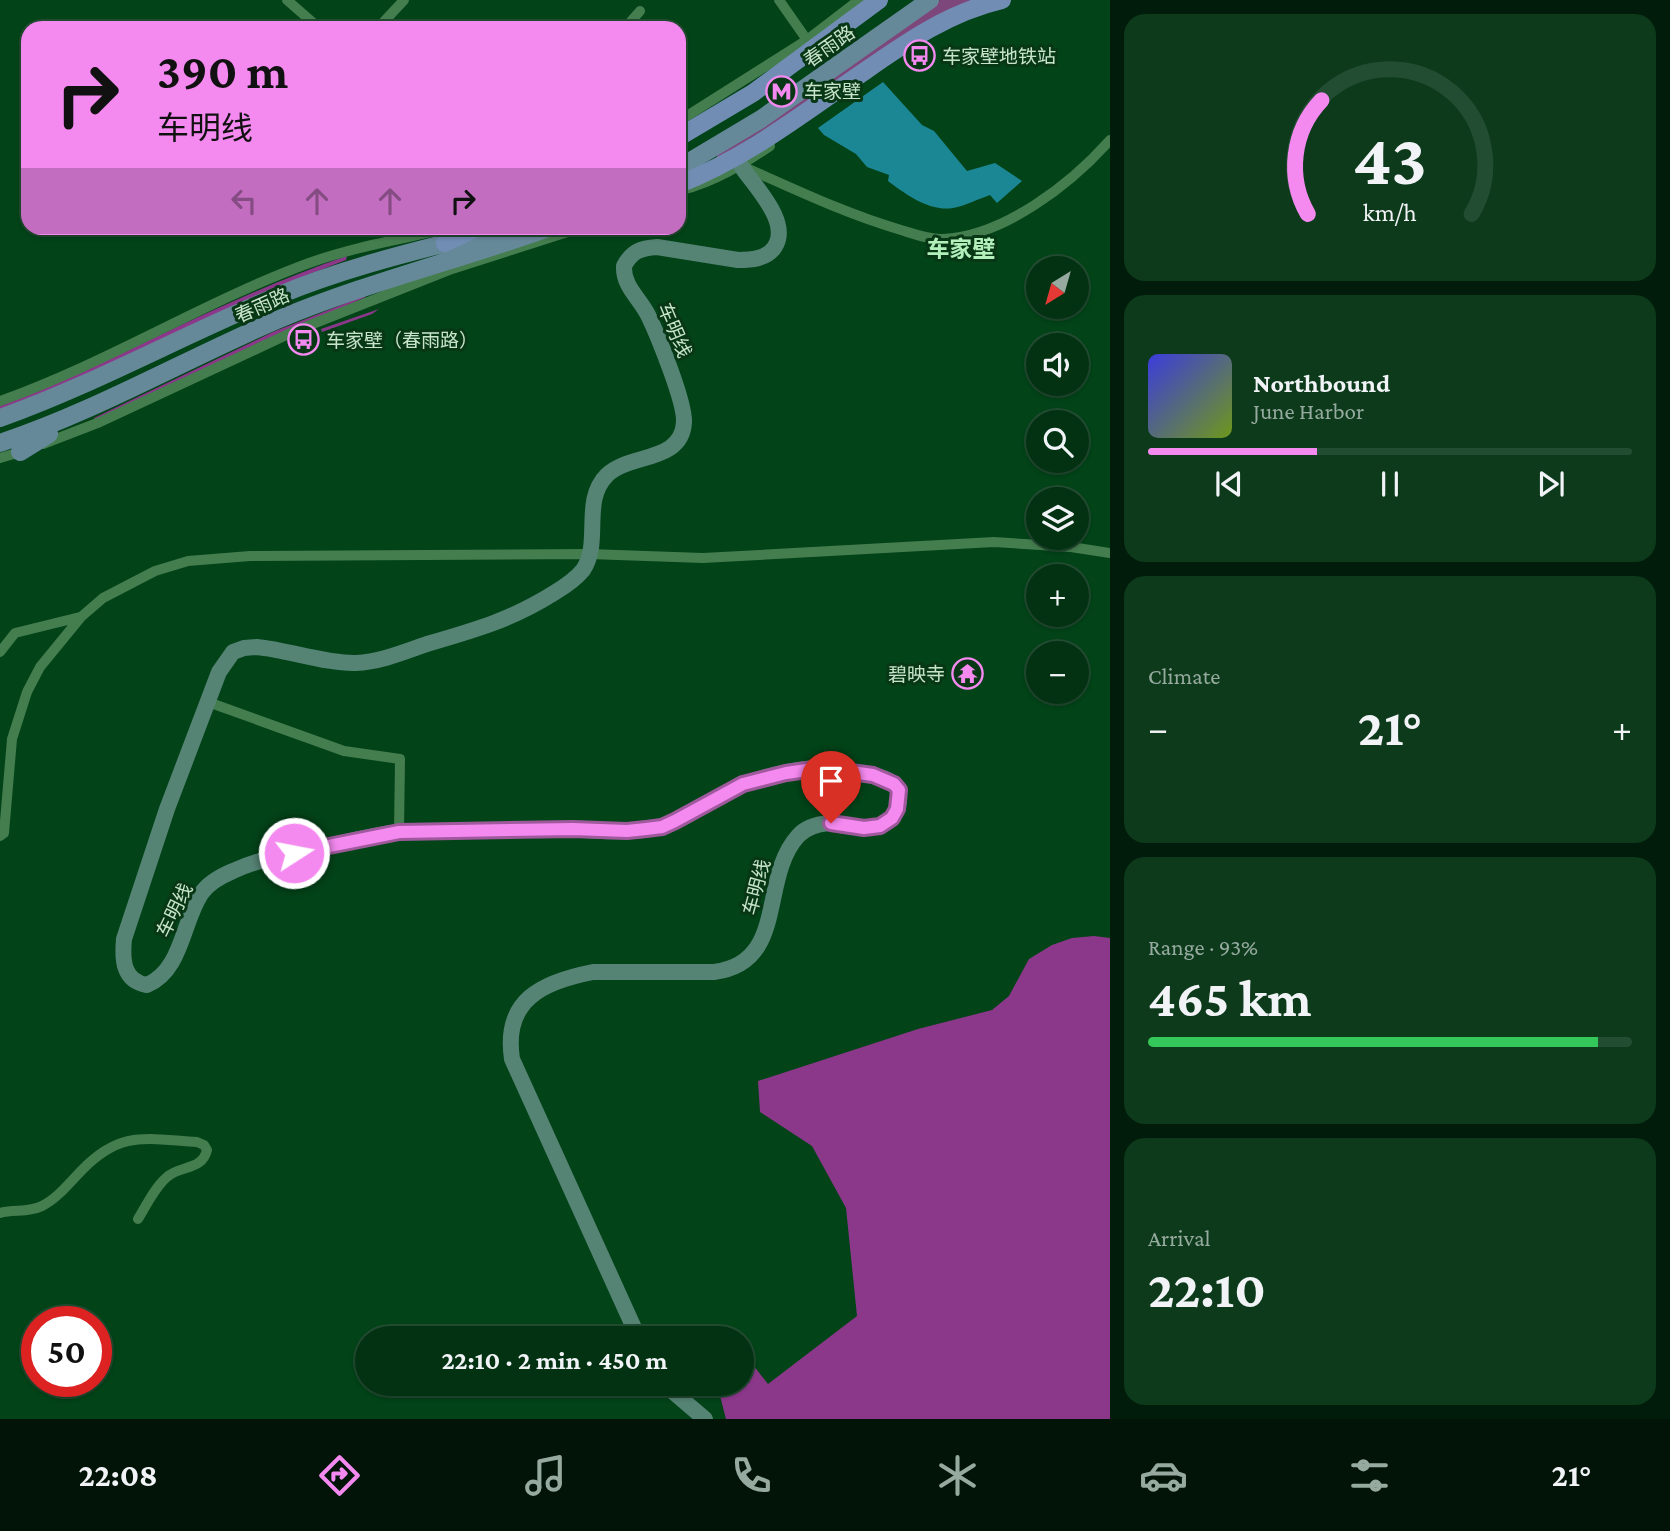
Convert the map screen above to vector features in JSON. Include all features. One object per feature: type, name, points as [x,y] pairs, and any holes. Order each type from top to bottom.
[{"type":"highway","points":[[686,133],[735,105],[879,0]]},
{"type":"highway","points":[[686,182],[733,165],[917,36],[961,13],[1002,0]]},
{"type":"main road","name":"春雨路","points":[[686,151],[754,111],[911,0]]},
{"type":"main road","name":"春雨路","points":[[686,164],[761,120],[930,0]]},
{"type":"main road","name":"车明线","points":[[633,1326],[512,1059],[512,1022],[523,1004],[536,993],[577,975],[593,972],[714,972],[740,965],[752,955],[765,933],[775,888],[786,856],[800,834],[822,824],[864,828],[880,826],[892,818],[897,809],[899,790],[894,784],[873,775],[821,768],[786,773],[743,784],[662,827],[627,831],[573,829],[399,832],[268,858],[240,867],[213,881],[201,894],[167,971],[160,978],[147,985],[132,979],[123,964],[124,939],[167,809],[226,659],[233,652],[244,648],[272,648],[346,663],[382,659],[503,621],[525,611],[571,582],[586,565],[593,506],[599,485],[614,468],[664,452],[673,446],[680,438],[684,420],[680,398],[653,328],[641,304],[626,285],[624,266],[635,251],[645,247],[750,260],[772,251],[779,240],[781,230],[777,217],[733,165]]},
{"type":"main road","name":"春雨路","points":[[0,418],[73,390],[275,297],[447,235]]},
{"type":"main road","name":"春雨路","points":[[0,443],[94,406],[275,321],[382,282],[526,235]]},
{"type":"main road","points":[[382,282],[449,270]]},
{"type":"main road","points":[[20,452],[94,406]]},
{"type":"main road","points":[[678,1396],[705,1419]]},
{"type":"street","points":[[287,0],[311,21]]},
{"type":"street","points":[[385,21],[404,0]]},
{"type":"street","points":[[779,0],[807,40]]},
{"type":"street","points":[[686,117],[807,40],[859,0]]},
{"type":"street","points":[[686,189],[706,183],[920,43],[975,0]]},
{"type":"street","points":[[631,21],[640,11]]},
{"type":"street","points":[[733,165],[859,216],[940,240],[996,225],[1026,212],[1069,180],[1110,140]]},
{"type":"street","points":[[395,235],[395,240]]},
{"type":"street","points":[[0,401],[83,367],[275,277],[355,247],[447,235]]},
{"type":"street","points":[[0,458],[100,422],[295,331],[449,270],[558,235]]},
{"type":"street","points":[[0,836],[4,833],[12,739],[27,692],[40,667],[81,617],[103,598],[155,571],[188,561],[250,556],[589,554],[703,558],[994,542],[1071,547],[1110,553]]},
{"type":"street","points":[[0,652],[15,633],[81,617]]},
{"type":"street","points":[[208,702],[344,751],[400,759],[399,832]]},
{"type":"street","points":[[0,1213],[27,1211],[44,1205],[100,1154],[121,1142],[134,1138],[197,1142],[204,1145],[207,1150],[201,1161],[193,1167],[169,1175],[138,1219]]},
{"type":"shaded area","points":[[940,0],[972,0],[717,159],[717,155]]},
{"type":"shaded area","points":[[347,256],[346,260],[274,288],[85,376],[0,410],[0,404],[110,359],[257,291]]},
{"type":"shaded area","points":[[366,297],[95,420],[94,418],[273,332]]},
{"type":"shaded area","points":[[379,309],[372,314],[322,332],[321,329]]},
{"type":"shaded area","points":[[1072,938],[1110,938],[1110,1419],[726,1419],[720,1396],[754,1396],[754,1366],[768,1384],[857,1316],[846,1208],[812,1146],[760,1112],[758,1081],[918,1029],[992,1010],[1009,996],[1029,959],[1052,945]]},
{"type":"water","points":[[883,82],[922,125],[934,131],[967,171],[995,163],[1022,181],[997,203],[990,195],[958,207],[944,209],[927,205],[888,181],[889,175],[867,167],[856,154],[824,135],[818,128]]},
{"type":"place","name":"车家壁地铁站","points":[[919,56]]},
{"type":"place","name":"车家壁","points":[[781,91]]},
{"type":"place","name":"车家壁（春雨路）","points":[[303,340]]},
{"type":"place","name":"碧映寺","points":[[968,674]]},
{"type":"district","name":"车家壁","points":[[961,249]]},
{"type":"route","points":[[294,853],[399,832],[573,829],[627,831],[662,827],[743,784],[786,773],[821,768],[873,775],[894,784],[899,790],[897,809],[892,818],[880,826],[864,828],[831,823]]}]
